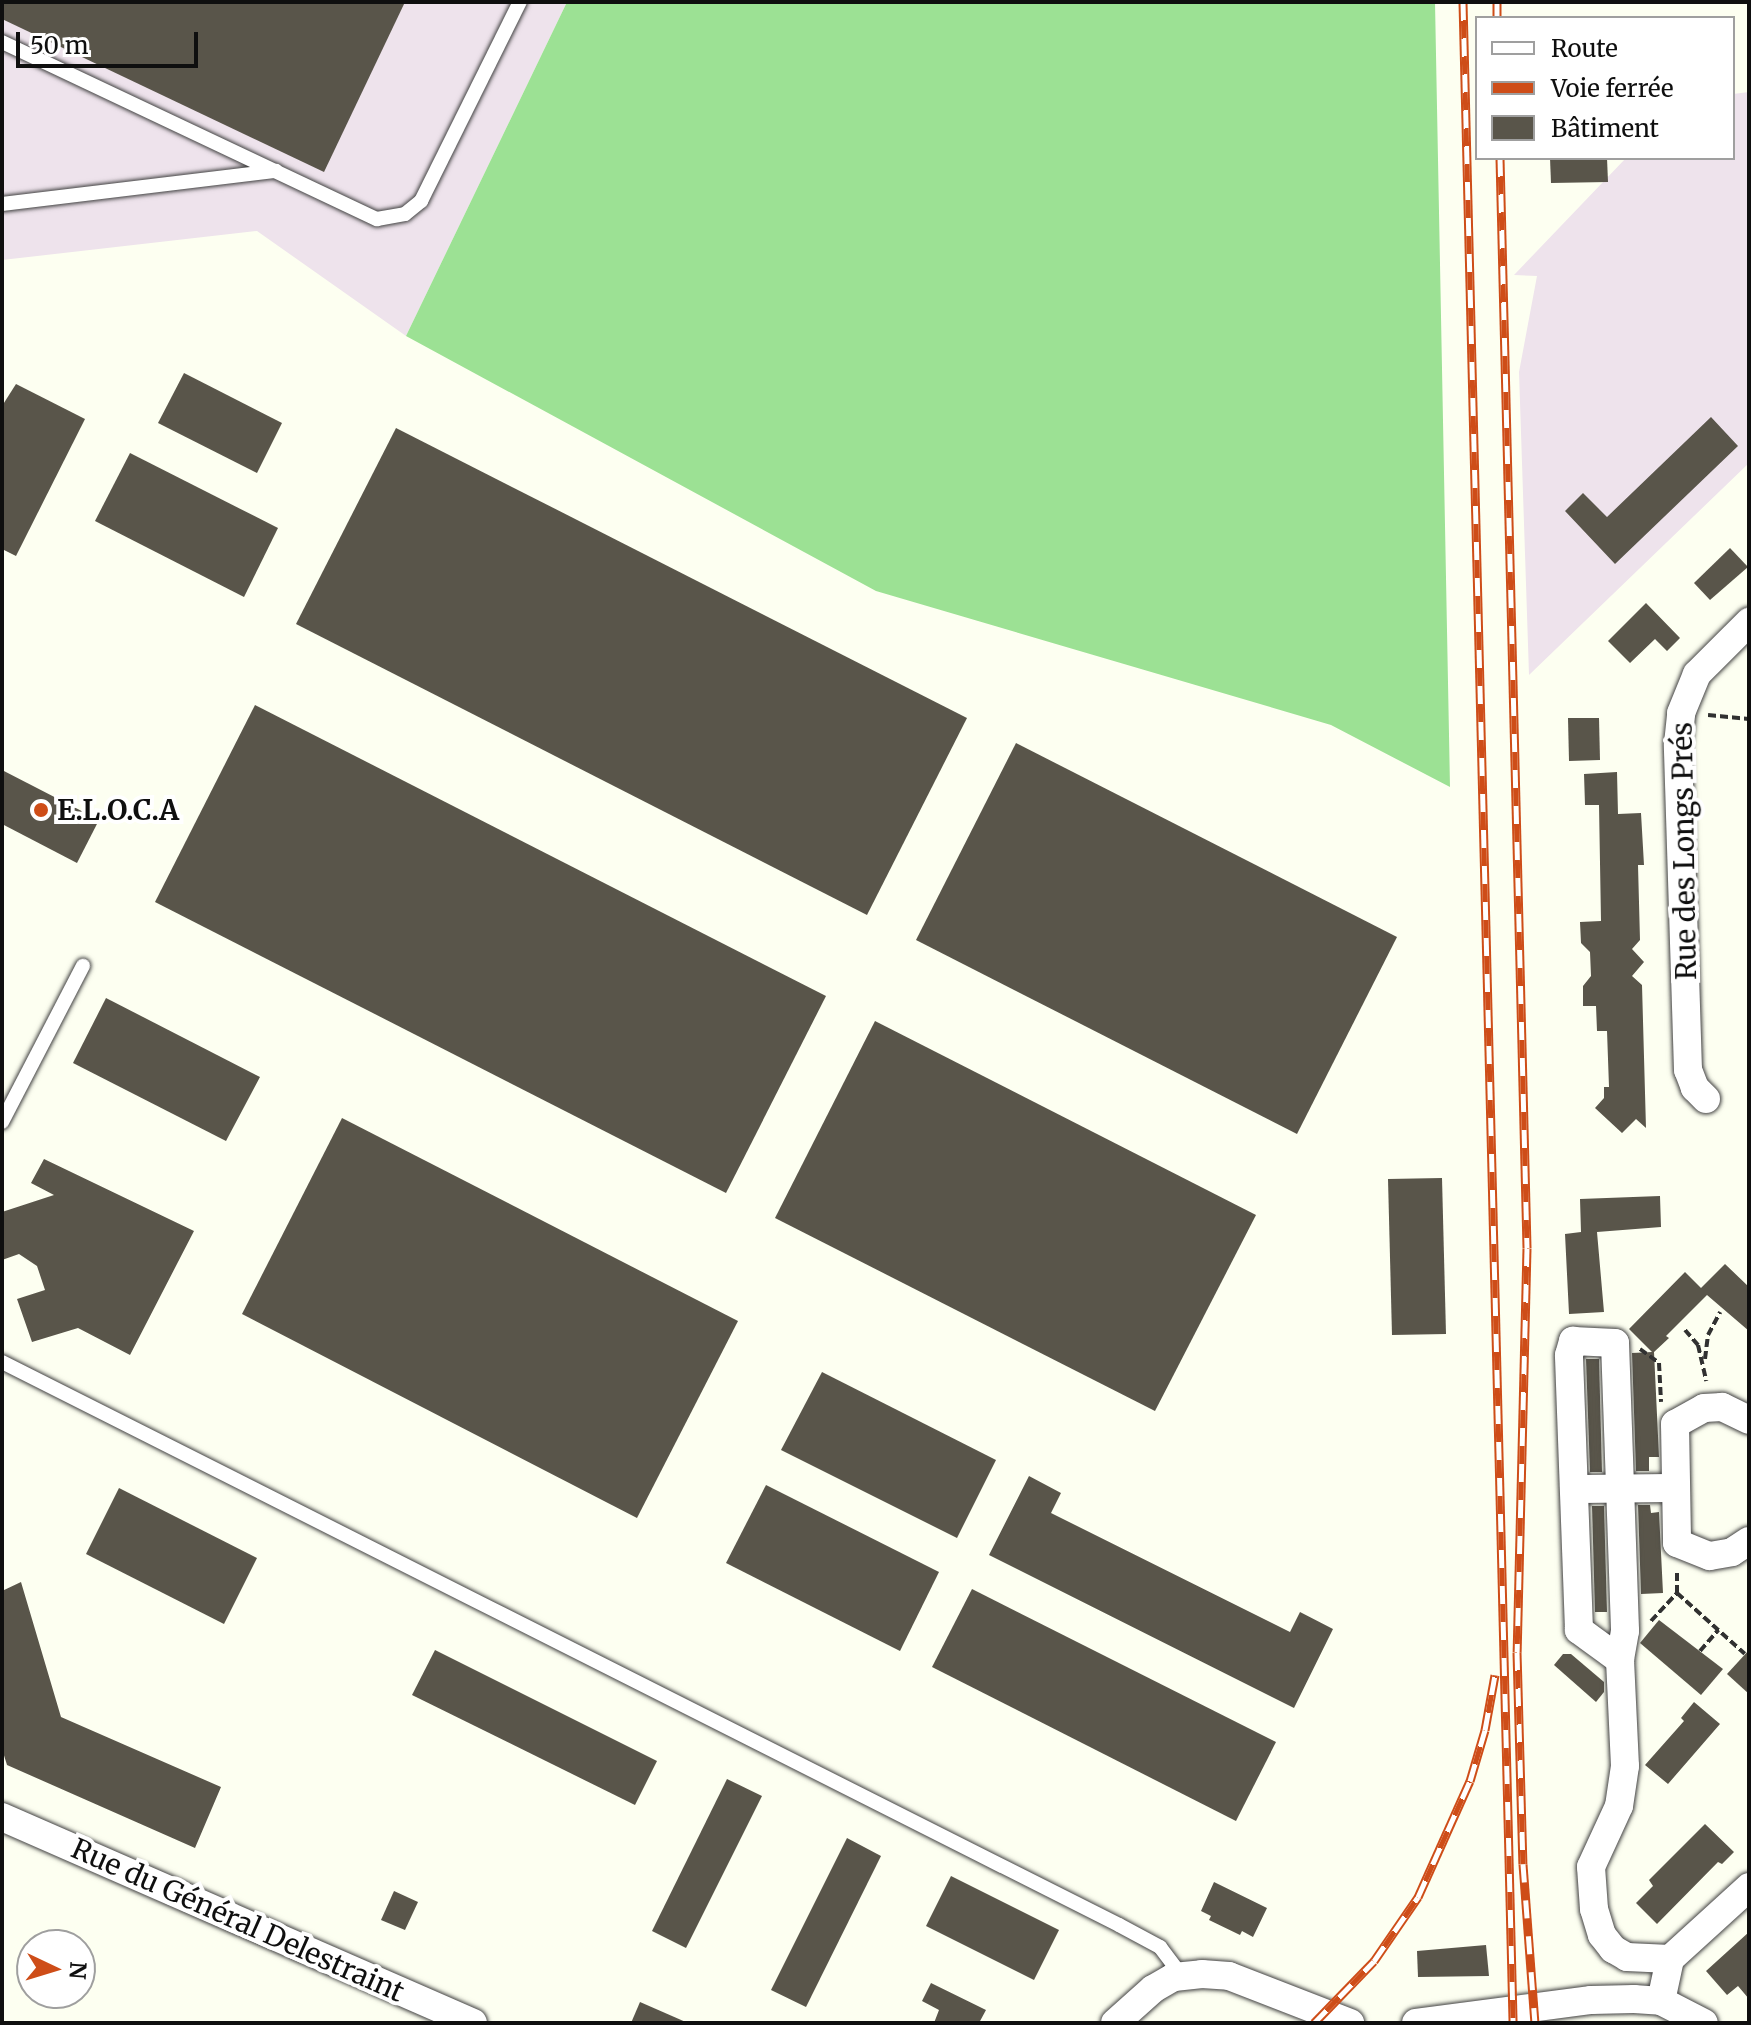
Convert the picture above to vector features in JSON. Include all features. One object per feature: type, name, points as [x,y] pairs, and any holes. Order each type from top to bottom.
[{"type":"street","name":"Rue des Longs Prés","points":[[1706,1099],[1695,1088],[1688,1070],[1678,744],[1686,692],[1697,674],[1749,622]]},
{"type":"street","points":[[1620,1660],[1579,1630],[1569,1355],[1573,1341],[1615,1343],[1625,1631],[1620,1660],[1624,1787],[1591,1867],[1594,1909],[1602,1935],[1613,1949],[1627,1957],[1670,1959]]},
{"type":"street","points":[[1749,1420],[1722,1407],[1710,1408],[1675,1424],[1677,1543],[1710,1556],[1732,1552],[1749,1541]]},
{"type":"street","points":[[1574,1489],[1676,1488]]},
{"type":"street","name":"Rue du Général Delestraint","points":[[2,1817],[473,2023]]},
{"type":"street","points":[[1661,2001],[1670,1959],[1749,1887]]},
{"type":"street","points":[[1115,2023],[1153,1989],[1182,1976],[1229,1976],[1350,2023]]},
{"type":"street","points":[[1416,2023],[1591,2000],[1661,2001],[1704,2023]]},
{"type":"lane","points":[[2,42],[377,219],[405,214],[421,201],[520,2]]},
{"type":"lane","points":[[2,204],[276,171]]},
{"type":"lane","points":[[2,1122],[83,966]]},
{"type":"lane","points":[[2,1362],[1130,1931],[1160,1947],[1182,1976]]},
{"type":"path","points":[[1681,713],[1749,719]]},
{"type":"path","points":[[1704,1363],[1708,1335],[1720,1312]]},
{"type":"path","points":[[1685,1330],[1698,1345],[1704,1363],[1710,1408]]},
{"type":"path","points":[[1615,1343],[1634,1346],[1659,1363],[1661,1423],[1675,1424]]},
{"type":"path","points":[[1677,1593],[1745,1654]]},
{"type":"path","points":[[1700,1651],[1718,1630]]},
{"type":"shaded area","points":[[2,2],[567,2],[406,336],[257,231],[2,260]]},
{"type":"shaded area","points":[[1749,92],[1749,463],[1529,675],[1519,372],[1537,276],[1514,275],[1624,160],[1735,160],[1735,94]]},
{"type":"green space","points":[[567,2],[1435,2],[1450,787],[1331,725],[876,591],[406,336]]},
{"type":"building","points":[[2,2],[405,2],[324,172],[2,19]]},
{"type":"building","points":[[1550,160],[1607,160],[1608,182],[1551,183]]},
{"type":"building","points":[[184,373],[282,423],[257,473],[158,423]]},
{"type":"building","points":[[16,384],[85,419],[16,556],[2,549],[2,406]]},
{"type":"building","points":[[1711,417],[1738,446],[1615,564],[1565,511],[1583,493],[1607,517]]},
{"type":"building","points":[[396,428],[967,718],[867,915],[296,624]]},
{"type":"building","points":[[130,453],[278,528],[244,597],[95,521]]},
{"type":"building","points":[[1730,548],[1748,567],[1710,600],[1694,583]]},
{"type":"building","points":[[1646,603],[1680,638],[1667,651],[1655,639],[1630,663],[1608,641]]},
{"type":"building","points":[[255,705],[826,996],[726,1193],[155,902]]},
{"type":"building","points":[[1568,718],[1599,718],[1600,760],[1569,761]]},
{"type":"building","points":[[1016,743],[1397,937],[1297,1134],[916,940]]},
{"type":"building","name":"E.L.O.C.A","points":[[2,770],[99,820],[77,863],[2,824]]},
{"type":"building","points":[[1617,772],[1618,814],[1641,813],[1644,865],[1638,865],[1640,940],[1632,949],[1644,962],[1632,976],[1642,985],[1646,1128],[1636,1119],[1622,1133],[1595,1108],[1604,1098],[1604,1087],[1609,1087],[1607,1031],[1597,1031],[1596,1006],[1583,1006],[1583,986],[1591,976],[1590,952],[1581,943],[1580,922],[1601,921],[1599,805],[1585,805],[1584,774]]},
{"type":"building","points":[[106,998],[260,1077],[226,1141],[73,1063]]},
{"type":"building","points":[[875,1021],[1256,1215],[1155,1411],[775,1218]]},
{"type":"building","points":[[342,1118],[738,1321],[637,1518],[242,1314]]},
{"type":"building","points":[[44,1159],[194,1231],[130,1355],[78,1328],[32,1342],[17,1299],[45,1290],[37,1266],[19,1254],[2,1260],[2,1212],[54,1195],[31,1183]]},
{"type":"building","points":[[1442,1178],[1446,1334],[1392,1335],[1388,1179]]},
{"type":"building","points":[[1660,1196],[1661,1227],[1597,1232],[1604,1312],[1569,1314],[1565,1234],[1581,1232],[1580,1199]]},
{"type":"building","points":[[1725,1264],[1749,1287],[1749,1331],[1707,1295],[1666,1336],[1669,1338],[1654,1352],[1659,1457],[1649,1457],[1649,1471],[1636,1471],[1632,1353],[1652,1352],[1629,1329],[1685,1272],[1701,1288]]},
{"type":"building","points":[[1586,1359],[1599,1359],[1602,1472],[1590,1472]]},
{"type":"building","points":[[822,1372],[996,1460],[957,1538],[781,1450]]},
{"type":"building","points":[[1029,1476],[1061,1493],[1051,1513],[1290,1632],[1300,1612],[1333,1629],[1294,1708],[989,1555]]},
{"type":"building","points":[[766,1485],[939,1572],[900,1651],[726,1563]]},
{"type":"building","points":[[119,1488],[257,1558],[224,1624],[86,1554]]},
{"type":"building","points":[[1638,1505],[1650,1505],[1651,1513],[1659,1512],[1663,1593],[1641,1594]]},
{"type":"building","points":[[1592,1506],[1604,1506],[1607,1612],[1595,1612]]},
{"type":"building","points":[[21,1582],[61,1717],[221,1787],[195,1848],[7,1765],[2,1749],[2,1591]]},
{"type":"building","points":[[972,1589],[1276,1742],[1236,1821],[932,1667]]},
{"type":"building","points":[[1659,1620],[1723,1669],[1701,1695],[1640,1643]]},
{"type":"building","points":[[435,1650],[657,1761],[635,1805],[412,1695]]},
{"type":"building","points":[[1749,1650],[1749,1694],[1727,1674]]},
{"type":"building","points":[[1563,1654],[1571,1654],[1604,1682],[1604,1692],[1596,1702],[1554,1665]]},
{"type":"building","points":[[1694,1702],[1720,1724],[1668,1784],[1645,1765],[1684,1721],[1681,1718]]},
{"type":"building","points":[[727,1779],[762,1796],[686,1948],[652,1931]]},
{"type":"building","points":[[1705,1824],[1734,1852],[1722,1864],[1718,1862],[1657,1924],[1636,1903],[1653,1886],[1649,1880]]},
{"type":"building","points":[[847,1838],[881,1856],[806,2007],[771,1990]]},
{"type":"building","points":[[951,1876],[1059,1930],[1034,1980],[926,1926]]},
{"type":"building","points":[[1214,1882],[1267,1908],[1253,1937],[1242,1931],[1240,1935],[1209,1920],[1211,1916],[1201,1911]]},
{"type":"building","points":[[394,1891],[418,1902],[405,1930],[381,1920]]},
{"type":"building","points":[[1749,1932],[1749,1999],[1738,1986],[1727,1995],[1706,1971]]},
{"type":"building","points":[[1486,1945],[1489,1976],[1418,1977],[1417,1951]]},
{"type":"building","points":[[931,1983],[986,2010],[979,2023],[934,2023],[939,2010],[922,2001]]},
{"type":"building","points":[[640,2002],[688,2023],[631,2023]]},
{"type":"railway","points":[[1463,2],[1513,2023]]},
{"type":"railway","points":[[1497,2],[1497,16]]},
{"type":"railway","points":[[1500,160],[1527,1248],[1517,1652],[1523,1864],[1535,2023]]},
{"type":"railway","points":[[1314,2023],[1374,1961],[1418,1897],[1470,1781],[1485,1730],[1495,1675]]},
{"type":"place","name":"E.L.O.C.A","points":[[41,810]]}]
